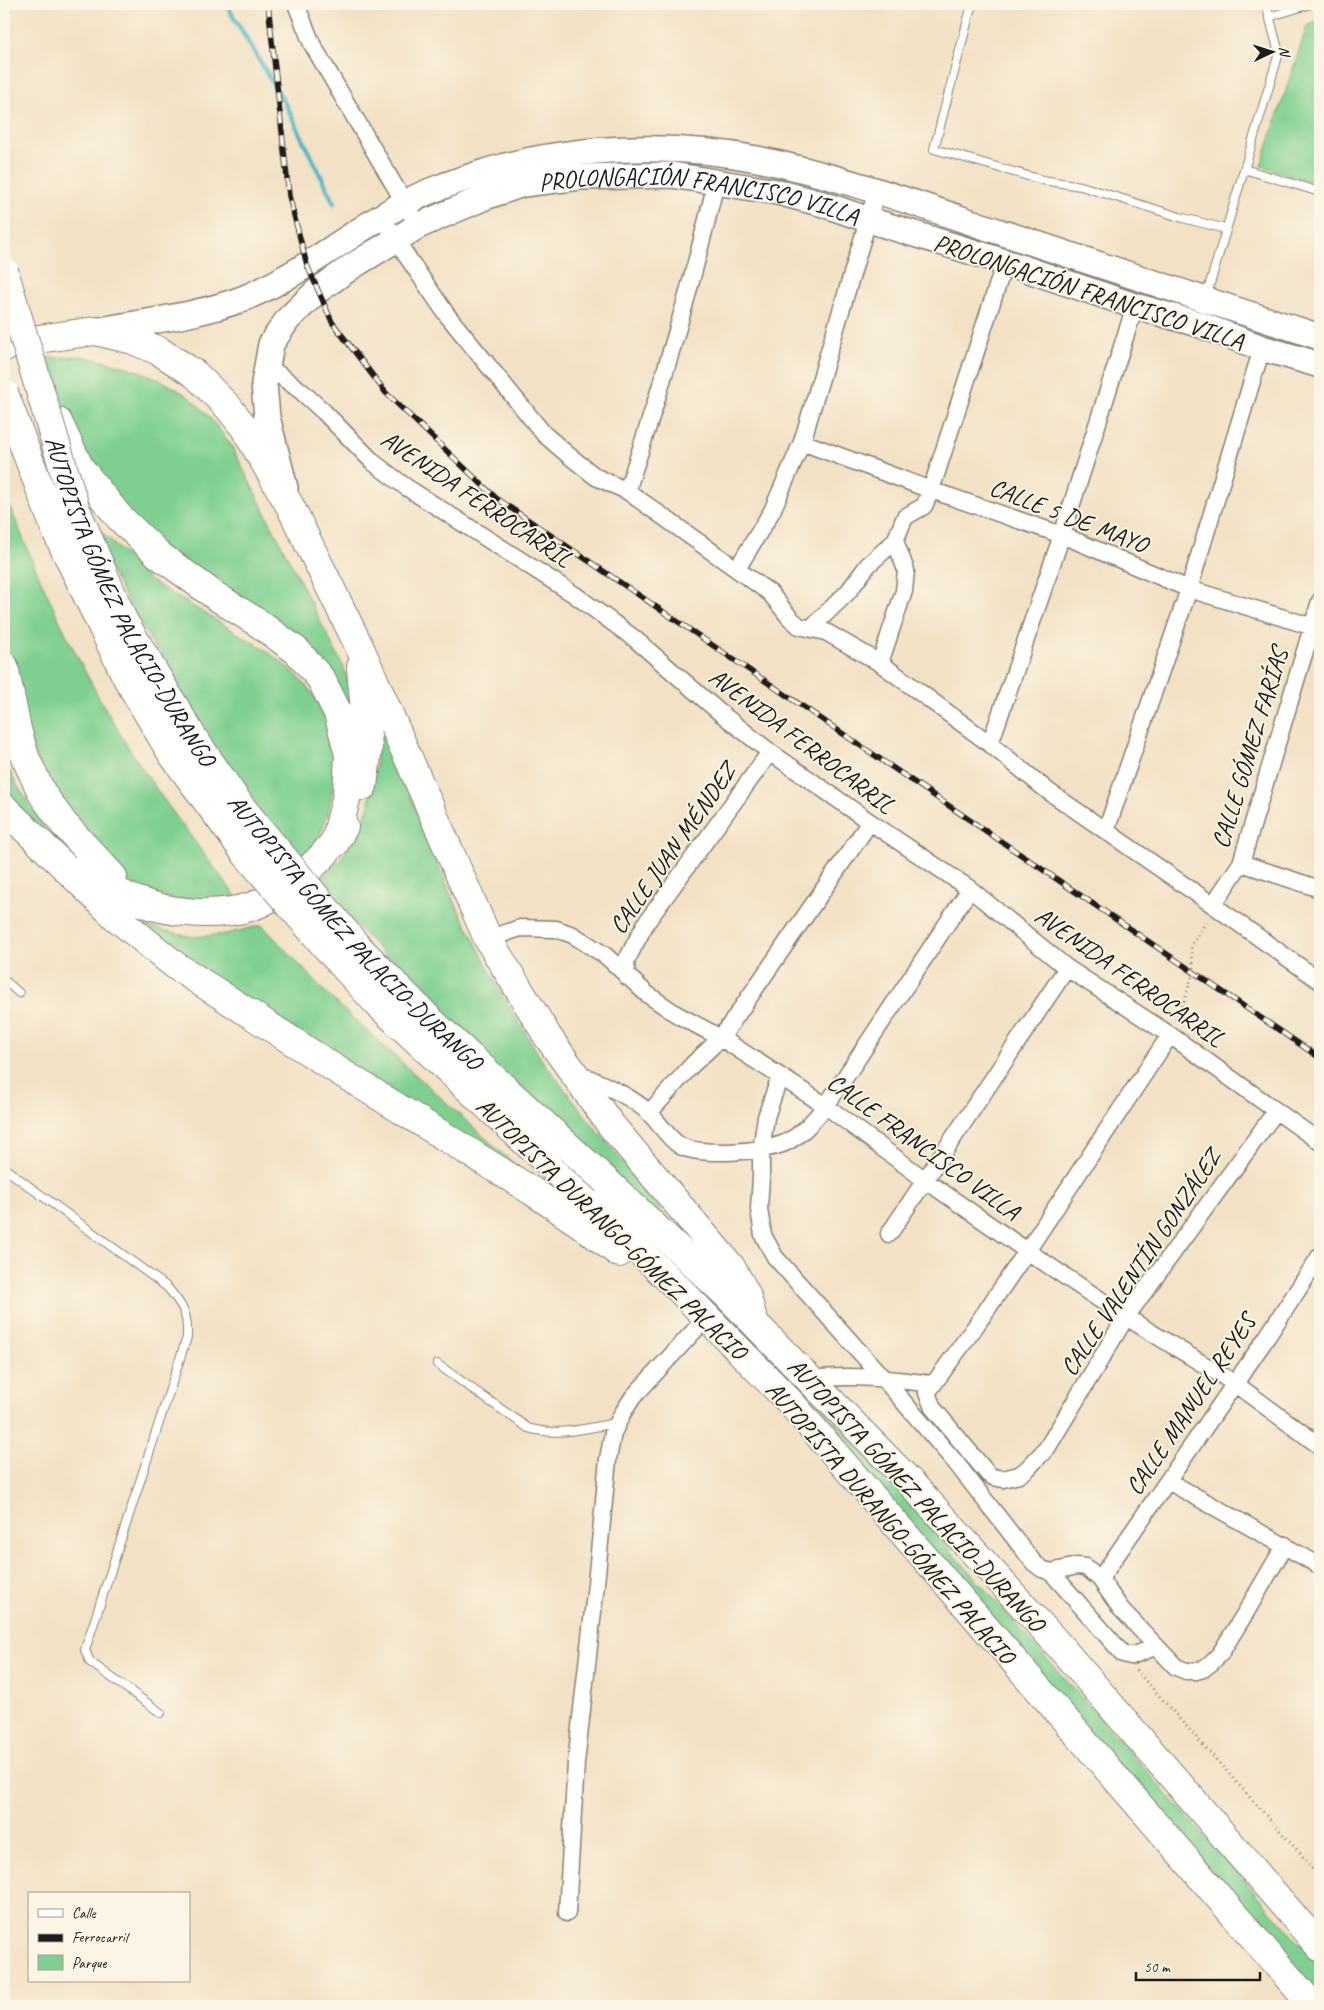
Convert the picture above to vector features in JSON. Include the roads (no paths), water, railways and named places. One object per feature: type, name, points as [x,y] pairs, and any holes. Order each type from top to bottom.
[{"type":"highway","points":[[4,271],[36,376],[80,468],[119,517],[159,555],[297,651],[321,680],[338,713],[349,755],[347,795],[335,843]]},
{"type":"highway","points":[[4,347],[24,341],[95,330],[133,340],[159,351],[195,374],[211,389],[244,427],[290,506],[359,646],[488,939],[548,1037],[610,1124],[730,1267],[746,1294],[754,1322]]},
{"type":"highway","name":"AUTOPISTA GÓMEZ PALACIO-DURANGO","points":[[36,376],[75,507],[123,620],[192,736],[241,807],[356,945],[431,1021],[606,1181],[754,1322],[910,1481],[1048,1634],[1320,1946]]},
{"type":"highway","name":"AUTOPISTA DURANGO-GÓMEZ PALACIO","points":[[4,393],[56,532],[127,678],[172,754],[246,854],[377,1003],[678,1288],[789,1401],[1313,2006]]},
{"type":"highway","points":[[10,814],[89,874],[137,901],[194,913],[224,913],[251,906],[276,895],[309,870],[335,843],[355,809],[364,780],[368,748],[359,646]]},
{"type":"highway","points":[[4,666],[23,748],[43,795],[82,846],[137,901]]},
{"type":"highway","points":[[10,814],[116,917],[176,966],[326,1063],[532,1190],[585,1227],[649,1276],[678,1288]]},
{"type":"main road","name":"PROLONGACIÓN FRANCISCO VILLA","points":[[95,330],[220,307],[246,297],[273,284],[335,248],[404,203],[485,172],[518,163],[568,154],[631,150],[694,151],[755,159],[878,190],[1201,312],[1262,348],[1320,365]]},
{"type":"main road","name":"PROLONGACIÓN FRANCISCO VILLA","points":[[290,506],[267,417],[264,384],[271,344],[288,319],[318,291],[351,267],[418,226],[485,197],[523,184],[581,177],[672,175],[777,192],[823,204],[1135,306],[1201,312],[1320,337]]},
{"type":"street","points":[[296,4],[312,44],[418,226]]},
{"type":"street","points":[[627,491],[663,382],[702,244],[716,182]]},
{"type":"street","points":[[737,569],[772,510],[802,442],[878,190]]},
{"type":"street","points":[[379,220],[391,242],[447,315],[544,434],[596,477],[627,491],[770,593],[799,626],[826,632],[880,663],[990,744],[1048,791],[1212,909],[1320,981]]},
{"type":"street","points":[[811,628],[848,592],[868,565],[894,542],[905,517],[924,506],[931,490],[1005,262]]},
{"type":"street","points":[[990,744],[1062,535],[1135,306]]},
{"type":"street","points":[[1106,831],[1189,589],[1262,348]]},
{"type":"street","name":"AVENIDA FERROCARRIL","points":[[266,365],[301,391],[374,463],[406,487],[575,594],[635,639],[718,712],[770,752],[970,889],[1067,968],[1170,1035],[1320,1142]]},
{"type":"street","name":"CALLE 5 DE MAYO","points":[[802,442],[931,490],[1062,535],[1189,589],[1316,628]]},
{"type":"street","points":[[880,663],[904,591],[906,570],[894,542]]},
{"type":"street","name":"CALLE GÓMEZ FARÍAS","points":[[1212,909],[1241,863],[1316,628],[1320,601]]},
{"type":"street","name":"CALLE JUAN MÉNDEZ","points":[[627,977],[626,961],[646,923],[770,752]]},
{"type":"street","points":[[649,1113],[692,1065],[721,1038],[870,822]]},
{"type":"street","points":[[1241,863],[1320,889]]},
{"type":"street","points":[[571,1070],[629,1098],[649,1113],[678,1145],[686,1149],[724,1152],[761,1150],[794,1138],[826,1106],[970,889]]},
{"type":"street","name":"CALLE FRANCISCO VILLA","points":[[488,939],[520,928],[556,929],[574,936],[606,956],[647,994],[676,1014],[721,1038],[826,1106],[925,1180],[1027,1251],[1126,1317],[1234,1383],[1320,1446]]},
{"type":"street","points":[[890,1234],[1067,968]]},
{"type":"street","points":[[998,1478],[988,1474],[933,1408],[930,1389],[1027,1251],[1170,1035]]},
{"type":"street","points":[[780,1076],[766,1117],[761,1150],[762,1177],[759,1209],[763,1235],[775,1257],[956,1463],[1034,1563],[1042,1569],[1051,1572],[1122,1654],[1131,1656],[1155,1647]]},
{"type":"street","name":"CALLE VALENTÍN GONZÁLEZ","points":[[973,1487],[998,1478],[1020,1475],[1047,1448],[1126,1317],[1276,1111]]},
{"type":"street","name":"CALLE MANUEL REYES","points":[[1100,1579],[1320,1256]]},
{"type":"street","points":[[567,1913],[576,1763],[608,1459],[614,1433],[618,1422],[633,1397],[707,1317]]},
{"type":"street","points":[[811,1379],[832,1377],[883,1378],[930,1389]]},
{"type":"street","points":[[1168,1481],[1320,1566]]},
{"type":"street","points":[[1051,1572],[1077,1566],[1086,1567],[1100,1579],[1121,1609],[1155,1647],[1176,1667],[1190,1671],[1203,1669],[1220,1654],[1285,1545]]},
{"type":"lane","points":[[972,4],[934,149],[1042,180],[1081,186],[1183,218],[1226,229]]},
{"type":"lane","points":[[1201,312],[1279,53],[1266,4]]},
{"type":"lane","points":[[1269,17],[1310,4]]},
{"type":"lane","points":[[1244,169],[1320,192]]},
{"type":"lane","points":[[4,980],[19,994]]},
{"type":"lane","points":[[4,1168],[167,1287],[179,1301],[188,1319],[188,1338],[85,1650],[90,1662],[161,1713]]},
{"type":"lane","points":[[437,1364],[528,1428],[542,1433],[558,1433],[618,1422]]},
{"type":"waterway","points":[[226,4],[288,109],[334,203]]},
{"type":"railway","points":[[268,4],[289,196],[307,265],[332,322],[386,393],[496,498],[1320,1058]]}]
